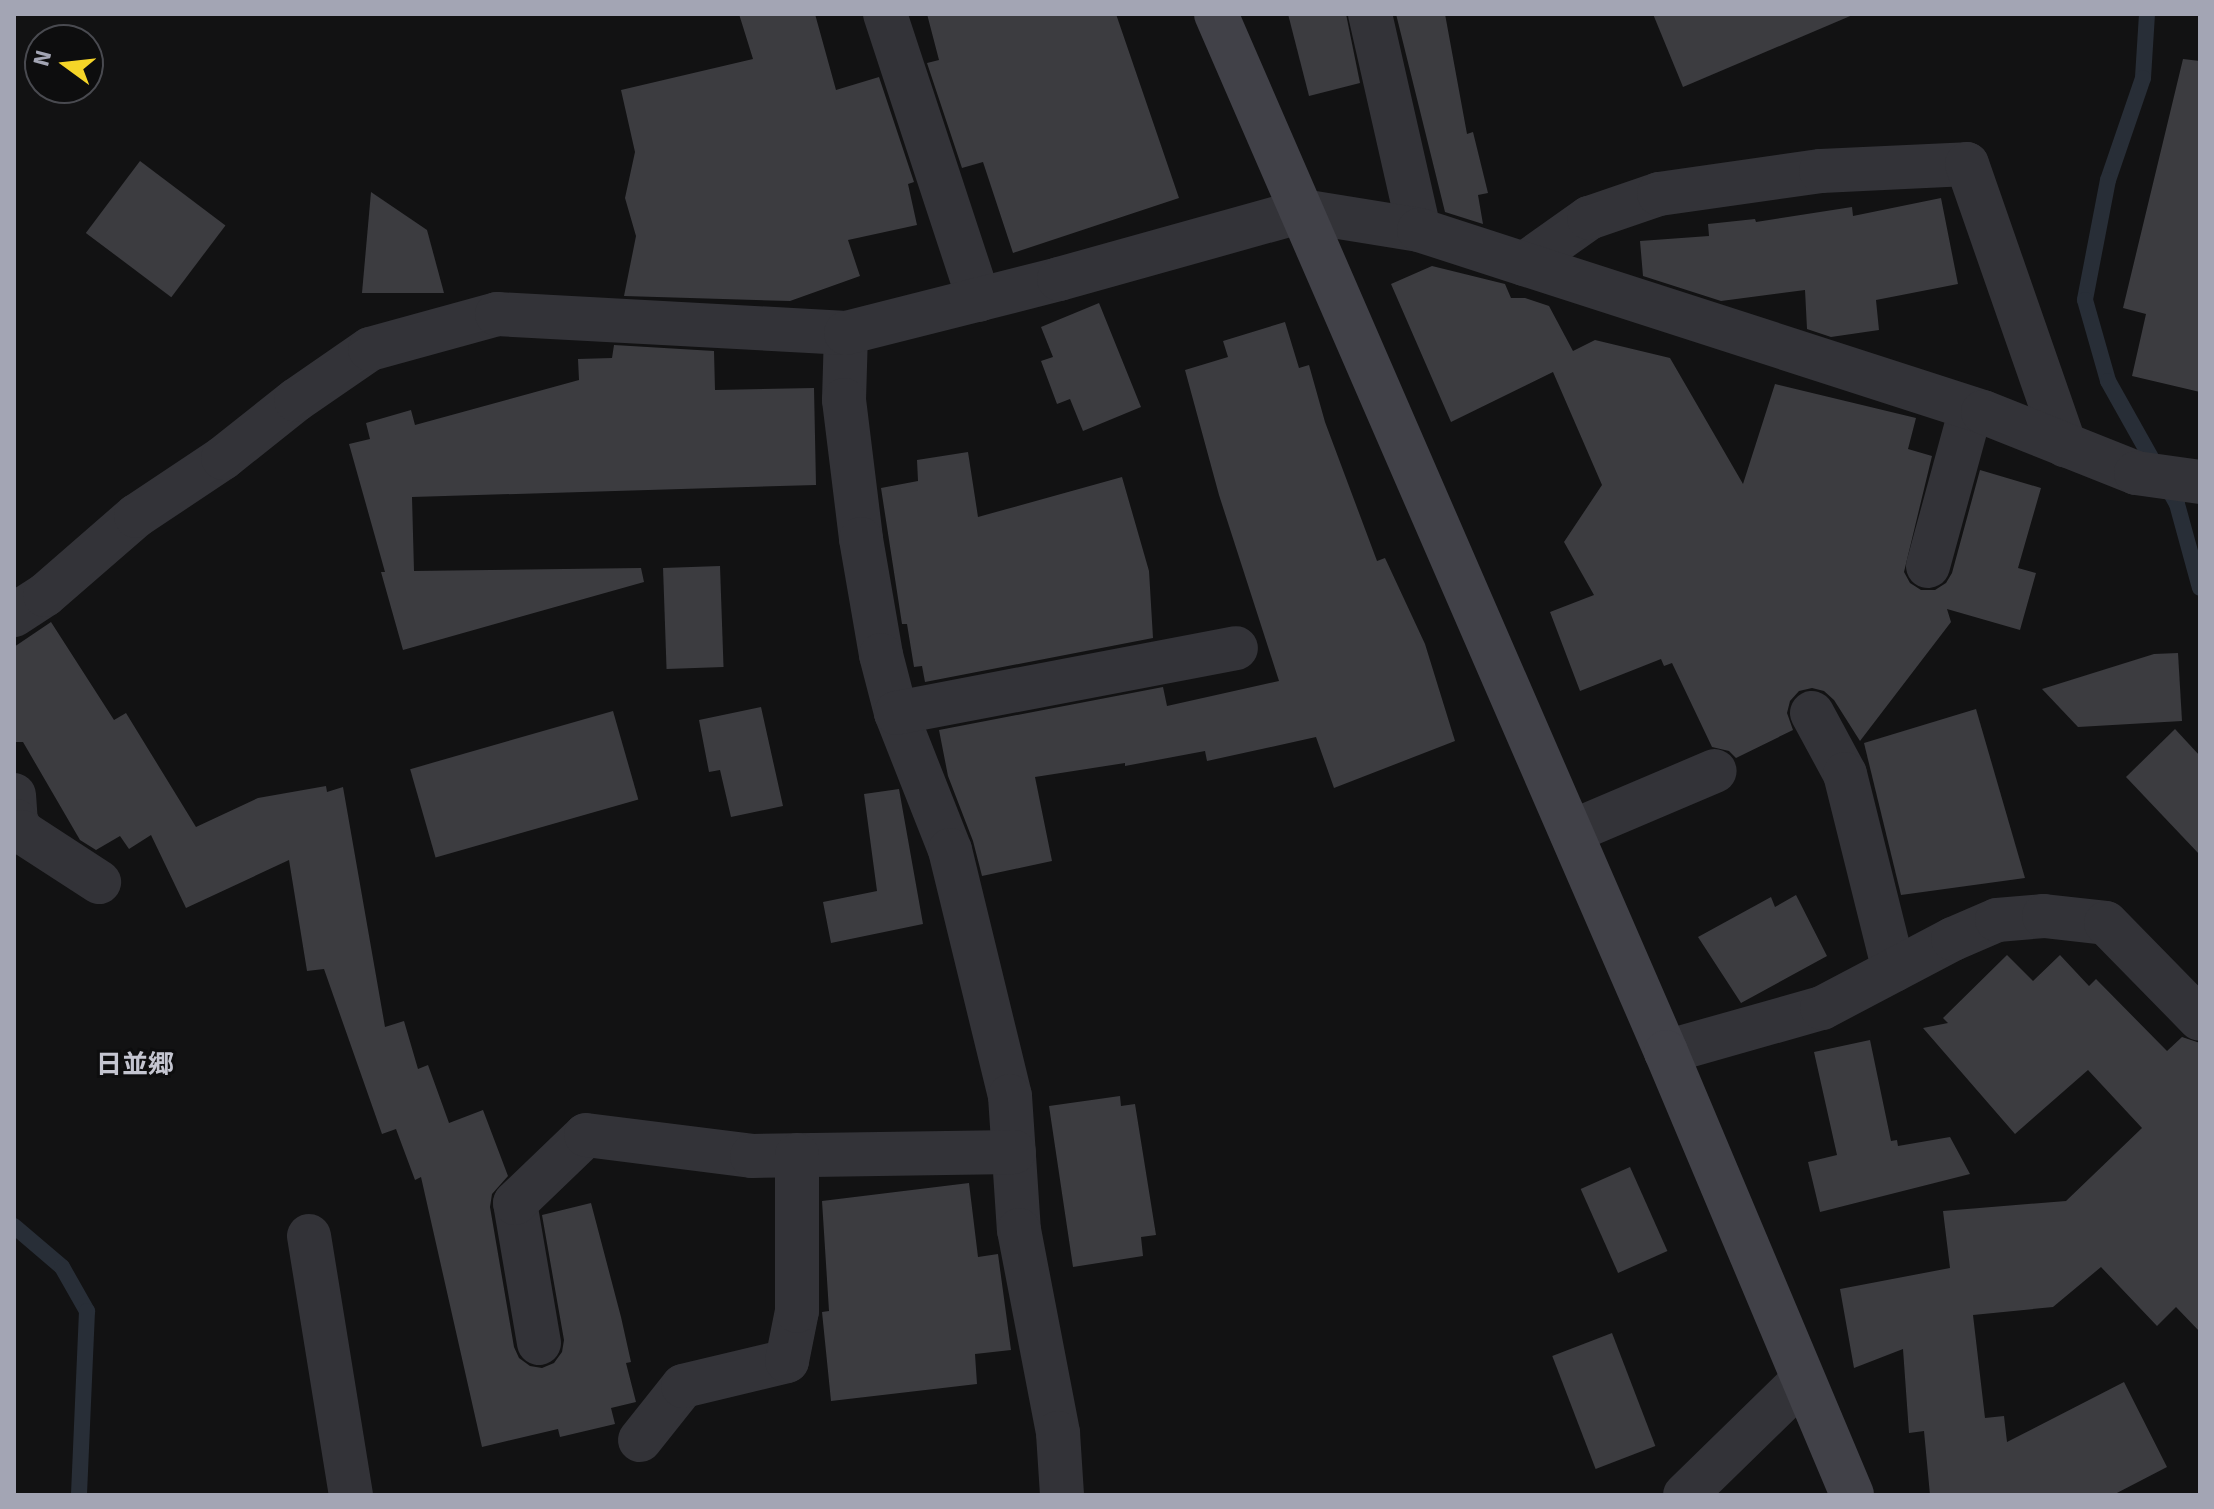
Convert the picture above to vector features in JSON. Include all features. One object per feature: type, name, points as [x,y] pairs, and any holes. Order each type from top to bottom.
[{"type":"street","points":[[885,14],[979,300]]},
{"type":"street","points":[[1216,14],[1666,1052],[1852,1495]]},
{"type":"street","points":[[1370,14],[1419,230]]},
{"type":"street","points":[[1524,264],[1589,218],[1659,194],[1821,171],[1967,164],[2065,445]]},
{"type":"street","points":[[14,615],[45,595],[136,516],[223,458],[296,400],[370,349],[497,314],[846,333],[979,300],[1302,211],[1419,230],[1971,409],[2136,473],[2200,482]]},
{"type":"street","points":[[846,333],[844,400],[861,539],[881,655],[896,713],[950,850],[1010,1096],[1019,1230],[1058,1433],[1062,1495]]},
{"type":"street","points":[[1928,566],[1971,409]]},
{"type":"street","points":[[896,713],[1236,648]]},
{"type":"street","points":[[1812,713],[1845,774],[1894,970]]},
{"type":"street","points":[[1571,832],[1715,771]]},
{"type":"street","points":[[14,795],[16,821],[22,832],[99,882]]},
{"type":"street","points":[[1666,1052],[1822,1008],[1953,939],[1997,920],[2044,916],[2106,923],[2200,1019]]},
{"type":"street","points":[[539,1343],[515,1203],[586,1135],[752,1156],[1014,1152]]},
{"type":"street","points":[[640,1440],[683,1386],[787,1361],[797,1311],[797,1155]]},
{"type":"street","points":[[309,1236],[351,1495]]},
{"type":"street","points":[[1685,1495],[1803,1380]]},
{"type":"building","points":[[739,14],[815,14],[836,90],[879,77],[914,182],[908,184],[917,225],[848,240],[860,276],[790,301],[624,296],[636,236],[625,198],[635,152],[621,90],[753,59]]},
{"type":"building","points":[[927,14],[1116,14],[1179,198],[1013,253],[983,162],[962,168],[927,63],[939,60]]},
{"type":"building","points":[[1288,14],[1346,14],[1360,83],[1309,96]]},
{"type":"building","points":[[1396,14],[1445,14],[1467,134],[1473,132],[1488,193],[1478,195],[1483,224],[1445,212]]},
{"type":"building","points":[[1653,14],[1855,14],[1683,87]]},
{"type":"building","points":[[2183,59],[2200,61],[2200,392],[2132,376],[2146,314],[2123,308]]},
{"type":"building","points":[[140,161],[225,225],[171,297],[86,233]]},
{"type":"building","points":[[371,192],[427,230],[444,293],[362,293]]},
{"type":"building","points":[[1941,198],[1958,284],[1876,300],[1879,330],[1831,337],[1807,329],[1805,290],[1721,301],[1643,276],[1640,241],[1709,236],[1708,224],[1755,219],[1756,222],[1852,207],[1853,216]]},
{"type":"building","points":[[1432,266],[1505,284],[1511,298],[1525,298],[1549,306],[1573,351],[1595,340],[1670,358],[1743,484],[1775,384],[1916,418],[1908,449],[1932,456],[1904,572],[1910,583],[1921,590],[1935,590],[1946,583],[1952,573],[1980,470],[2041,488],[2018,568],[2036,573],[2020,630],[1947,609],[1951,622],[1860,741],[1834,700],[1824,691],[1812,688],[1799,691],[1790,701],[1787,713],[1793,730],[1736,758],[1729,751],[1712,747],[1672,663],[1664,666],[1661,659],[1580,691],[1550,612],[1594,595],[1564,542],[1602,485],[1553,372],[1451,422],[1391,284]]},
{"type":"building","points":[[1099,303],[1141,407],[1083,431],[1070,399],[1057,404],[1041,361],[1053,357],[1041,327]]},
{"type":"building","points":[[1285,322],[1299,368],[1309,365],[1325,422],[1377,561],[1385,558],[1425,644],[1455,741],[1334,788],[1316,737],[1207,761],[1205,751],[1125,766],[1125,763],[1035,777],[1052,861],[982,876],[973,841],[948,776],[939,730],[1163,687],[1167,706],[1279,681],[1219,495],[1185,370],[1228,357],[1223,341]]},
{"type":"building","points":[[614,345],[714,351],[715,390],[814,388],[816,485],[412,497],[414,571],[641,568],[644,582],[403,650],[349,444],[370,439],[366,423],[411,410],[415,425],[579,380],[578,359],[612,358]]},
{"type":"building","points":[[968,452],[978,517],[1122,477],[1149,571],[1153,638],[925,682],[922,666],[914,667],[907,624],[902,624],[881,488],[918,481],[917,460]]},
{"type":"building","points":[[720,566],[724,667],[667,669],[663,568]]},
{"type":"building","points":[[51,622],[114,720],[126,713],[196,827],[258,798],[326,786],[327,792],[343,787],[385,1027],[404,1021],[418,1069],[428,1065],[449,1123],[483,1110],[508,1176],[492,1194],[490,1207],[514,1347],[519,1358],[530,1366],[542,1368],[554,1363],[562,1352],[564,1340],[542,1215],[591,1203],[621,1317],[631,1362],[626,1363],[636,1402],[611,1408],[615,1424],[560,1437],[558,1429],[482,1447],[421,1177],[415,1180],[396,1129],[382,1134],[324,969],[307,971],[289,860],[186,908],[151,835],[129,849],[120,836],[96,850],[80,840],[23,742],[14,742],[14,647]]},
{"type":"building","points":[[2178,653],[2182,721],[2078,727],[2042,689],[2154,654]]},
{"type":"building","points":[[761,707],[783,806],[731,817],[720,770],[709,772],[699,720]]},
{"type":"building","points":[[1976,709],[2025,878],[1901,895],[1864,743]]},
{"type":"building","points":[[613,711],[638,799],[436,858],[410,769]]},
{"type":"building","points":[[2175,729],[2200,756],[2200,855],[2126,777]]},
{"type":"building","points":[[899,789],[923,924],[831,943],[823,902],[877,891],[864,794]]},
{"type":"building","points":[[1796,895],[1827,956],[1741,1003],[1698,937],[1771,897],[1775,907]]},
{"type":"building","points":[[2007,955],[2033,981],[2060,955],[2089,986],[2096,979],[2167,1051],[2182,1037],[2200,1043],[2200,1332],[2176,1307],[2157,1326],[2101,1267],[2053,1307],[1973,1315],[1985,1418],[2004,1416],[2007,1442],[2124,1382],[2167,1467],[2113,1495],[1930,1495],[1924,1431],[1909,1433],[1903,1349],[1854,1368],[1840,1289],[1950,1268],[1943,1211],[2066,1201],[2142,1128],[2088,1070],[2015,1134],[1923,1028],[1948,1023],[1943,1018]]},
{"type":"building","points":[[1870,1040],[1891,1141],[1897,1140],[1898,1146],[1950,1137],[1970,1174],[1820,1212],[1808,1162],[1837,1155],[1814,1052]]},
{"type":"building","points":[[1120,1096],[1121,1106],[1135,1104],[1156,1235],[1141,1237],[1143,1256],[1073,1267],[1049,1106]]},
{"type":"building","points":[[1630,1167],[1667,1251],[1618,1273],[1581,1189]]},
{"type":"building","points":[[969,1183],[978,1257],[998,1254],[1011,1350],[975,1354],[977,1384],[831,1401],[822,1312],[829,1311],[822,1201]]},
{"type":"building","points":[[1612,1333],[1655,1446],[1596,1469],[1552,1356]]},
{"type":"waterway","points":[[2147,14],[2143,78],[2108,180],[2085,300],[2108,381],[2177,504],[2200,588]]},
{"type":"waterway","points":[[14,1226],[62,1267],[87,1311],[79,1495]]},
{"type":"district","name":"日並郷","points":[[135,1066]]}]
